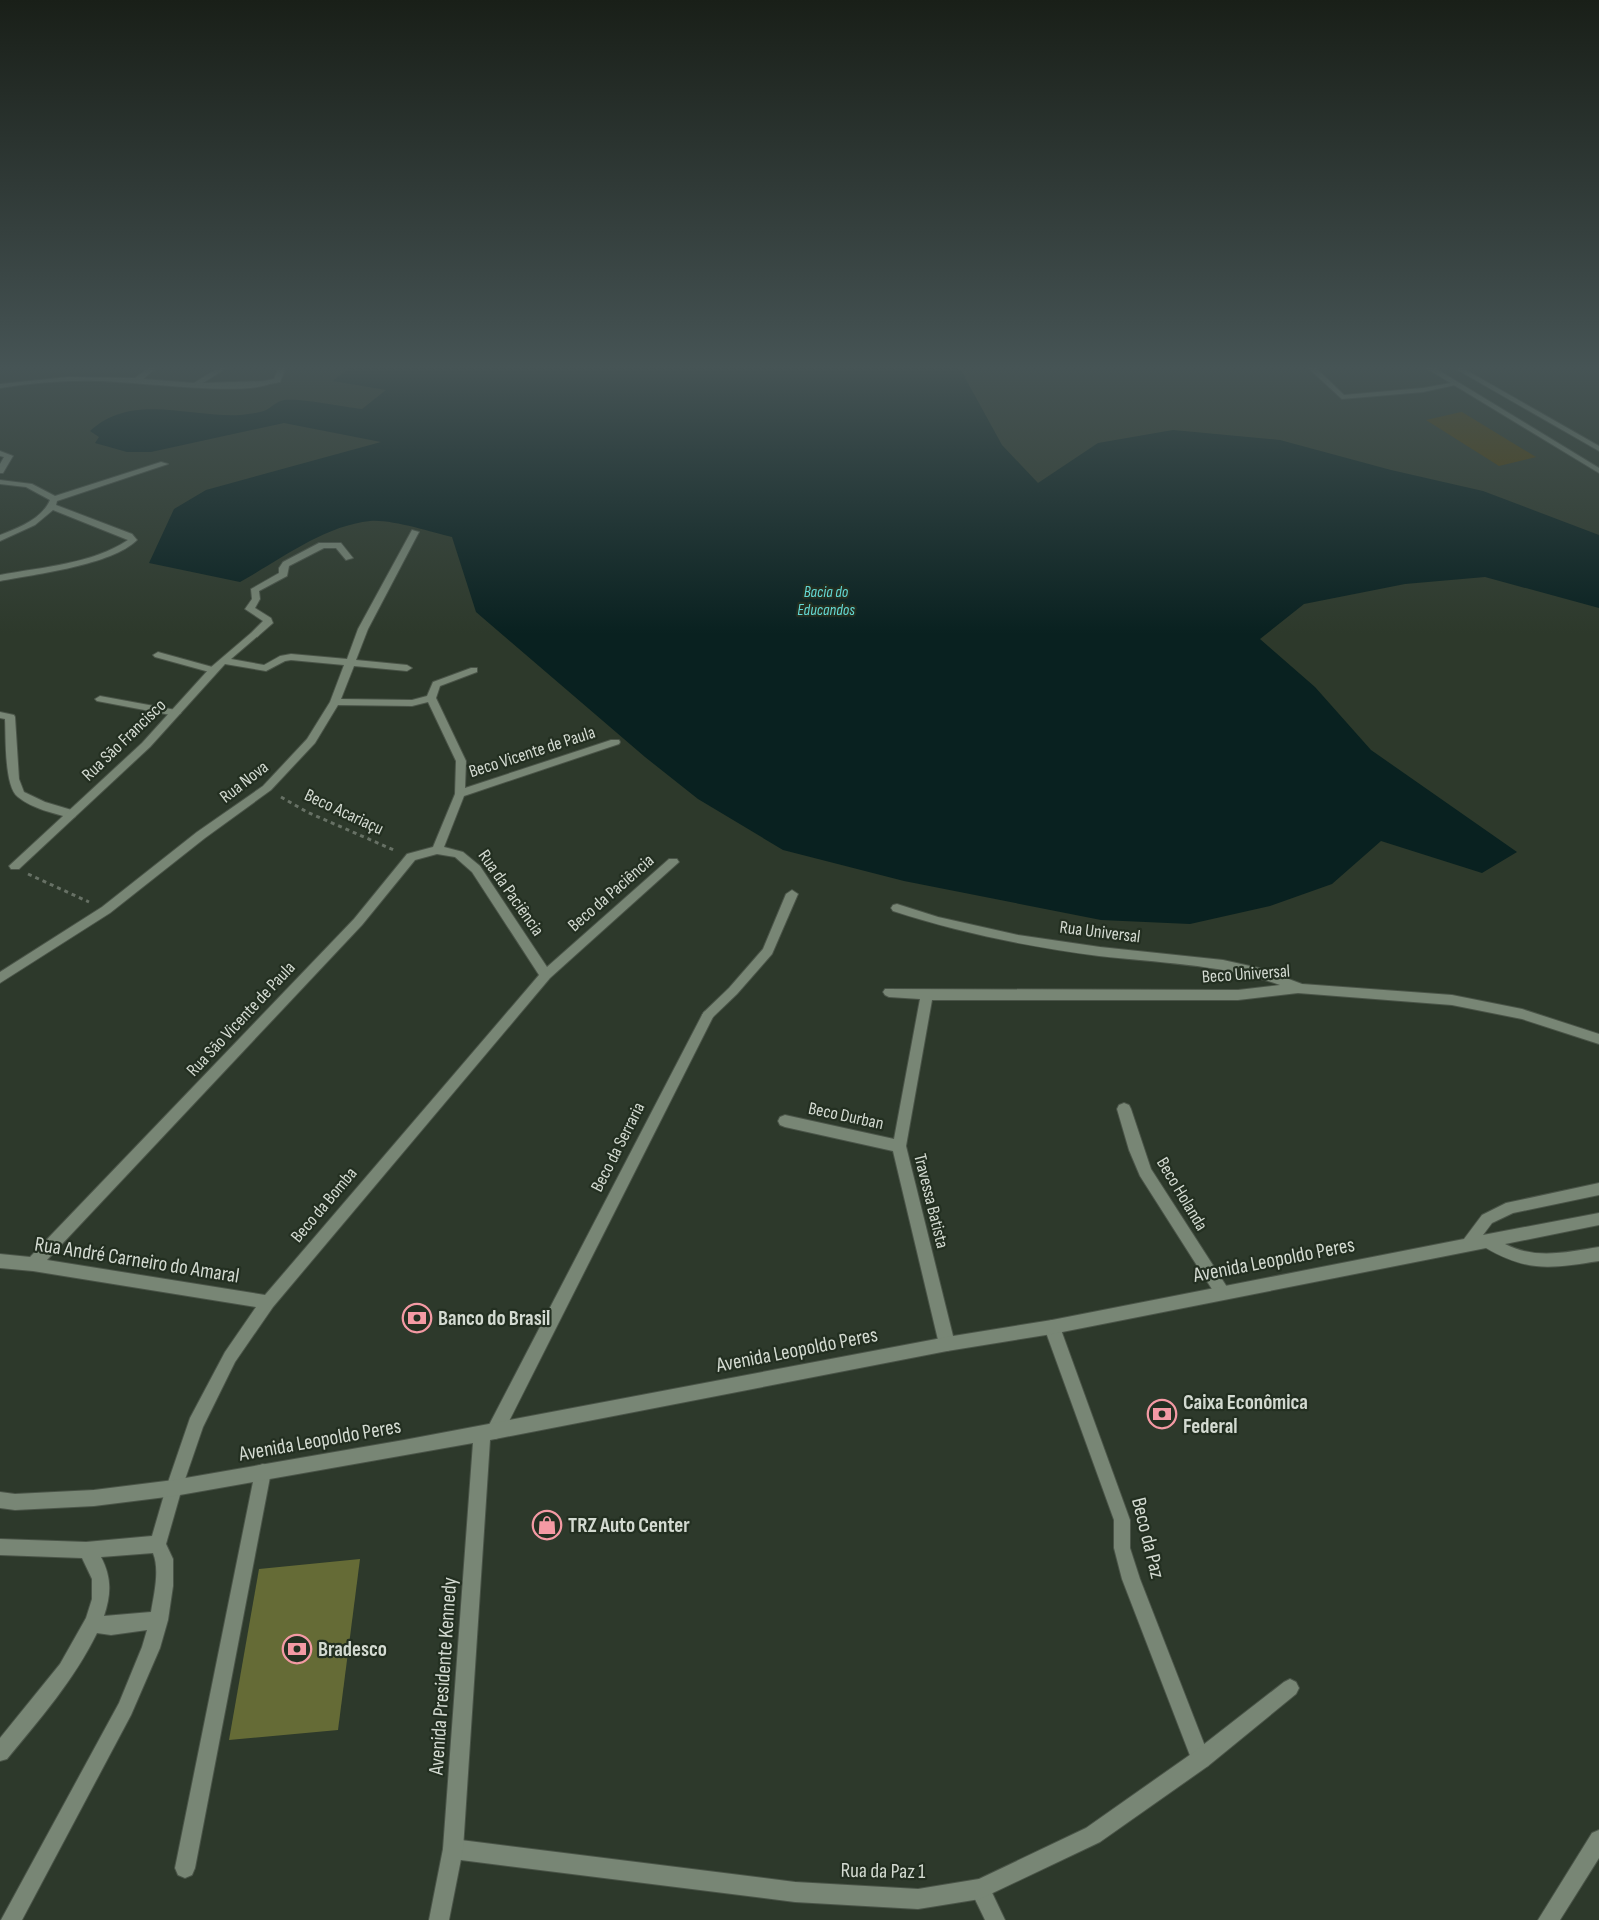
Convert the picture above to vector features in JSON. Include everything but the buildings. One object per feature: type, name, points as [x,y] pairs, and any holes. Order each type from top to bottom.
[{"type":"street","points":[[0,471],[9,456],[5,455]]},
{"type":"street","points":[[1572,455],[1599,471]]},
{"type":"street","points":[[0,538],[42,516],[54,503],[164,464]]},
{"type":"street","points":[[0,482],[37,486],[54,503],[129,536],[133,540],[111,552],[65,565],[0,578]]},
{"type":"street","name":"Rua Nova","points":[[0,978],[106,910],[201,835],[267,788],[311,741],[335,702],[379,597],[415,532]]},
{"type":"street","name":"Rua São Francisco","points":[[15,866],[176,713],[213,670],[268,623],[268,620],[250,609],[256,599],[254,591],[258,587],[284,575],[283,568],[286,564],[327,544],[338,545],[349,558]]},
{"type":"street","points":[[158,655],[213,670]]},
{"type":"street","points":[[223,661],[263,668],[287,657],[407,668]]},
{"type":"street","points":[[411,857],[437,850],[460,794],[461,761],[431,698],[436,684],[474,670]]},
{"type":"street","points":[[335,702],[412,703],[431,698]]},
{"type":"street","points":[[100,699],[176,713]]},
{"type":"street","points":[[0,715],[10,717],[10,736],[17,789],[24,797],[71,814]]},
{"type":"street","name":"Beco Vicente de Paula","points":[[460,794],[615,742]]},
{"type":"street","name":"Rua da Paciência","points":[[437,850],[454,851],[467,858],[546,975]]},
{"type":"street","name":"Rua São Vicente de Paula","points":[[33,1264],[358,922],[411,857]]},
{"type":"street","name":"Beco da Paciência","points":[[546,975],[673,862]]},
{"type":"street","name":"Beco da Serraria","points":[[489,1433],[708,1015],[733,991],[768,951],[792,894]]},
{"type":"street","name":"Rua Universal","points":[[897,908],[941,924],[1005,939],[1223,965],[1259,973],[1298,988]]},
{"type":"street","name":"Beco da Bomba","points":[[158,1544],[196,1424],[230,1357],[268,1302],[546,975]]},
{"type":"street","name":"Beco Universal","points":[[889,992],[927,995],[1238,995],[1298,988],[1452,1000],[1522,1014],[1599,1039]]},
{"type":"street","name":"Travessa Batista","points":[[927,995],[899,1146],[947,1344]]},
{"type":"street","name":"Beco Holanda","points":[[1124,1109],[1136,1150],[1146,1172],[1222,1293]]},
{"type":"street","name":"Beco Durban","points":[[785,1121],[899,1146]]},
{"type":"street","points":[[1468,1245],[1487,1219],[1511,1207],[1599,1189]]},
{"type":"street","name":"Avenida Leopoldo Peres","points":[[0,1500],[15,1502],[94,1498],[174,1488],[489,1433],[947,1344],[1052,1327],[1599,1219]]},
{"type":"street","points":[[1487,1241],[1523,1260],[1541,1262],[1599,1254]]},
{"type":"street","name":"Rua André Carneiro do Amaral","points":[[0,1261],[33,1264],[268,1302]]},
{"type":"street","name":"Beco da Paz","points":[[1052,1327],[1122,1520],[1122,1548],[1131,1579],[1201,1759]]},
{"type":"street","name":"Avenida Presidente Kennedy","points":[[439,1920],[453,1849],[489,1433]]},
{"type":"street","points":[[185,1868],[263,1472]]},
{"type":"street","points":[[0,1547],[86,1550],[158,1544],[164,1559],[164,1586],[159,1620],[140,1675],[125,1709],[12,1920]]},
{"type":"street","points":[[0,1752],[70,1664],[94,1624],[102,1594],[102,1580],[86,1550]]},
{"type":"street","points":[[94,1624],[111,1626],[159,1620]]},
{"type":"street","name":"Rua da Paz 1","points":[[453,1849],[795,1892],[918,1899],[980,1889],[1092,1835],[1201,1759],[1290,1688]]},
{"type":"street","points":[[1548,1920],[1599,1840]]},
{"type":"street","points":[[980,1889],[995,1920]]},
{"type":"path","name":"Beco Acariaçu","points":[[267,788],[307,812],[411,857]]},
{"type":"path","points":[[15,866],[43,882],[106,910]]},
{"type":"shaded area","points":[[1481,455],[1532,455],[1536,457],[1499,466]]},
{"type":"water","name":"Bacia do Educandos","points":[[335,455],[1011,455],[1038,483],[1081,455],[1334,455],[1483,491],[1599,535],[1599,608],[1485,577],[1405,584],[1304,604],[1260,639],[1315,687],[1371,750],[1517,852],[1482,873],[1381,841],[1332,884],[1270,906],[1190,924],[1101,920],[904,881],[783,850],[698,799],[645,757],[476,612],[452,537],[389,522],[370,521],[353,524],[319,537],[240,582],[149,563],[174,509],[206,490]]},
{"type":"place","name":"Banco do Brasil","points":[[417,1318]]},
{"type":"place","name":"Caixa Econômica Federal","points":[[1162,1414]]},
{"type":"place","name":"TRZ Auto Center","points":[[547,1525]]},
{"type":"place","name":"Bradesco","points":[[297,1649]]}]
